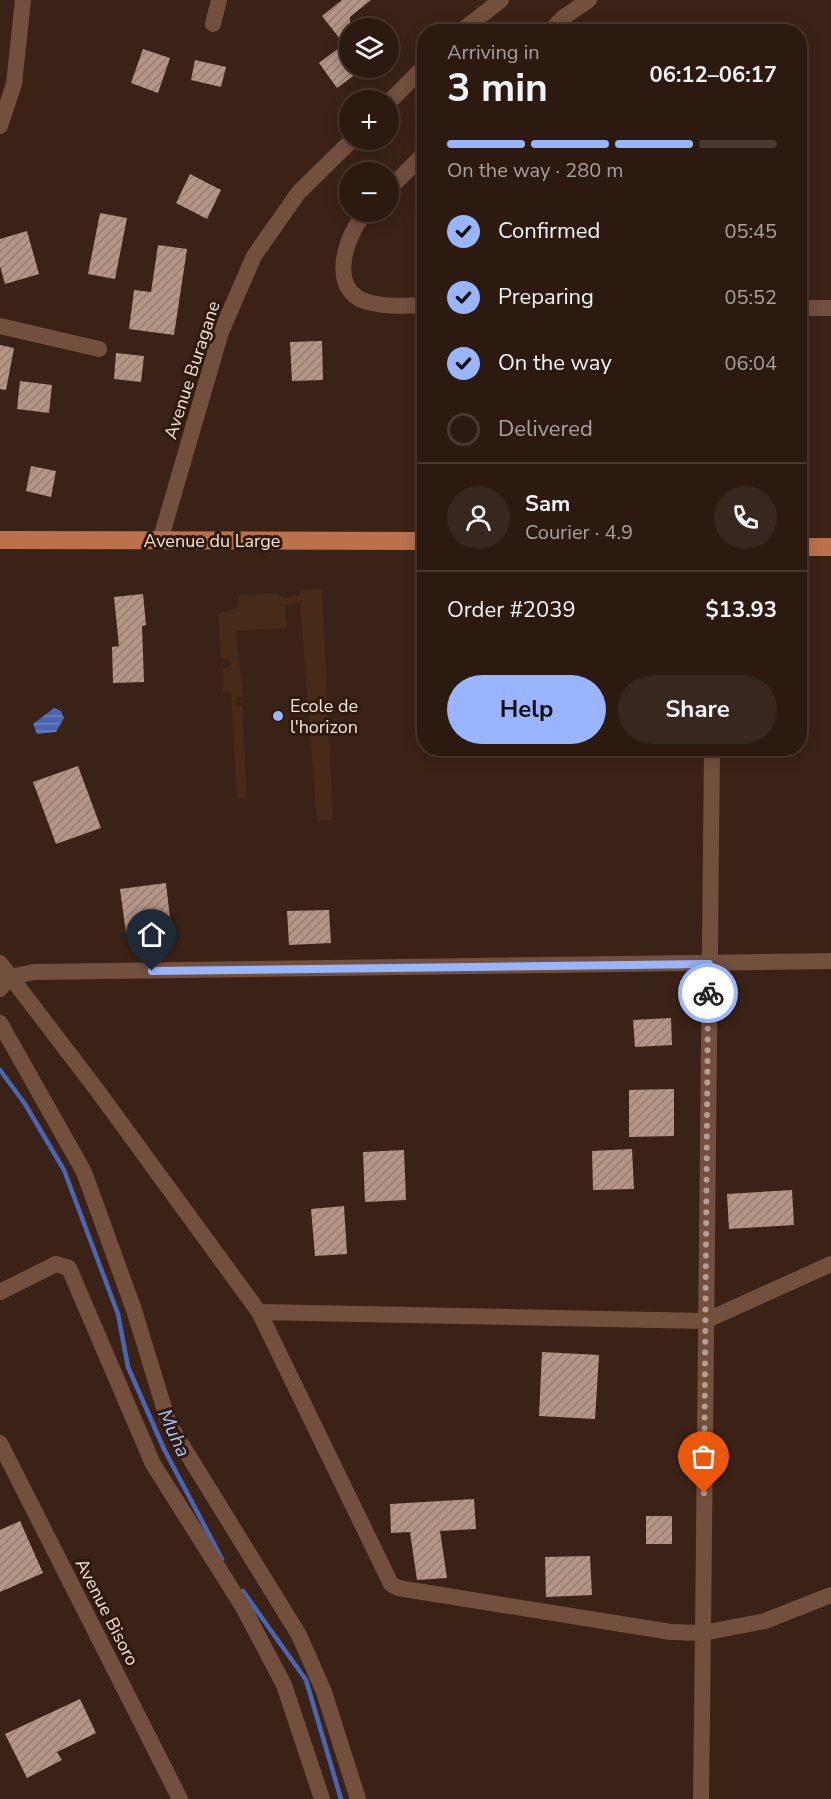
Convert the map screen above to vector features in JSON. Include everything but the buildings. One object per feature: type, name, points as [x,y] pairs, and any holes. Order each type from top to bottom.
[{"type":"main road","name":"Avenue du Large","points":[[0,540],[417,541]]},
{"type":"main road","points":[[807,547],[831,547]]},
{"type":"street","points":[[0,126],[14,84],[23,0]]},
{"type":"street","points":[[213,24],[219,0]]},
{"type":"street","points":[[470,24],[501,0]]},
{"type":"street","points":[[557,24],[589,0]]},
{"type":"street","points":[[399,92],[417,73]]},
{"type":"street","name":"Avenue Buragane","points":[[160,541],[221,332],[254,256],[299,192],[342,150]]},
{"type":"street","points":[[399,179],[417,161]]},
{"type":"street","points":[[356,222],[342,259],[348,288],[365,302],[417,305]]},
{"type":"street","points":[[807,308],[831,308]]},
{"type":"street","points":[[0,326],[99,349]]},
{"type":"street","points":[[701,1799],[712,756]]},
{"type":"street","points":[[3,976],[34,972],[831,961]]},
{"type":"street","points":[[3,976],[98,1090],[259,1312],[388,1581],[394,1586],[671,1632],[703,1632],[765,1621],[831,1595]]},
{"type":"street","points":[[0,1023],[84,1172],[134,1310],[169,1424],[299,1635],[326,1699],[358,1799]]},
{"type":"street","points":[[0,1293],[56,1264],[69,1268],[153,1464],[243,1607],[284,1685],[322,1799]]},
{"type":"street","points":[[259,1312],[705,1321],[831,1264]]},
{"type":"street","name":"Avenue Bisoro","points":[[0,1443],[180,1799]]},
{"type":"shaded area","points":[[322,589],[333,820],[317,821],[300,603],[285,605],[287,628],[236,631],[243,697],[236,697],[236,706],[242,707],[247,799],[237,798],[231,693],[223,693],[223,668],[231,666],[230,660],[221,659],[218,614],[239,607],[239,595],[278,593],[283,598],[299,596],[300,590]]},
{"type":"water","points":[[54,708],[61,711],[64,718],[56,732],[37,734],[33,724]]},
{"type":"waterway","name":"Muha","points":[[0,1070],[25,1104],[64,1170],[118,1314],[128,1367],[164,1449],[222,1559]]},
{"type":"waterway","name":"Muha","points":[[243,1591],[306,1680],[341,1799]]},
{"type":"way so far","points":[[704,1493],[708,993]]},
{"type":"place","name":"Ecole de l'horizon","points":[[278,716]]},
{"type":"route","points":[[152,971],[709,964],[708,993]]}]
